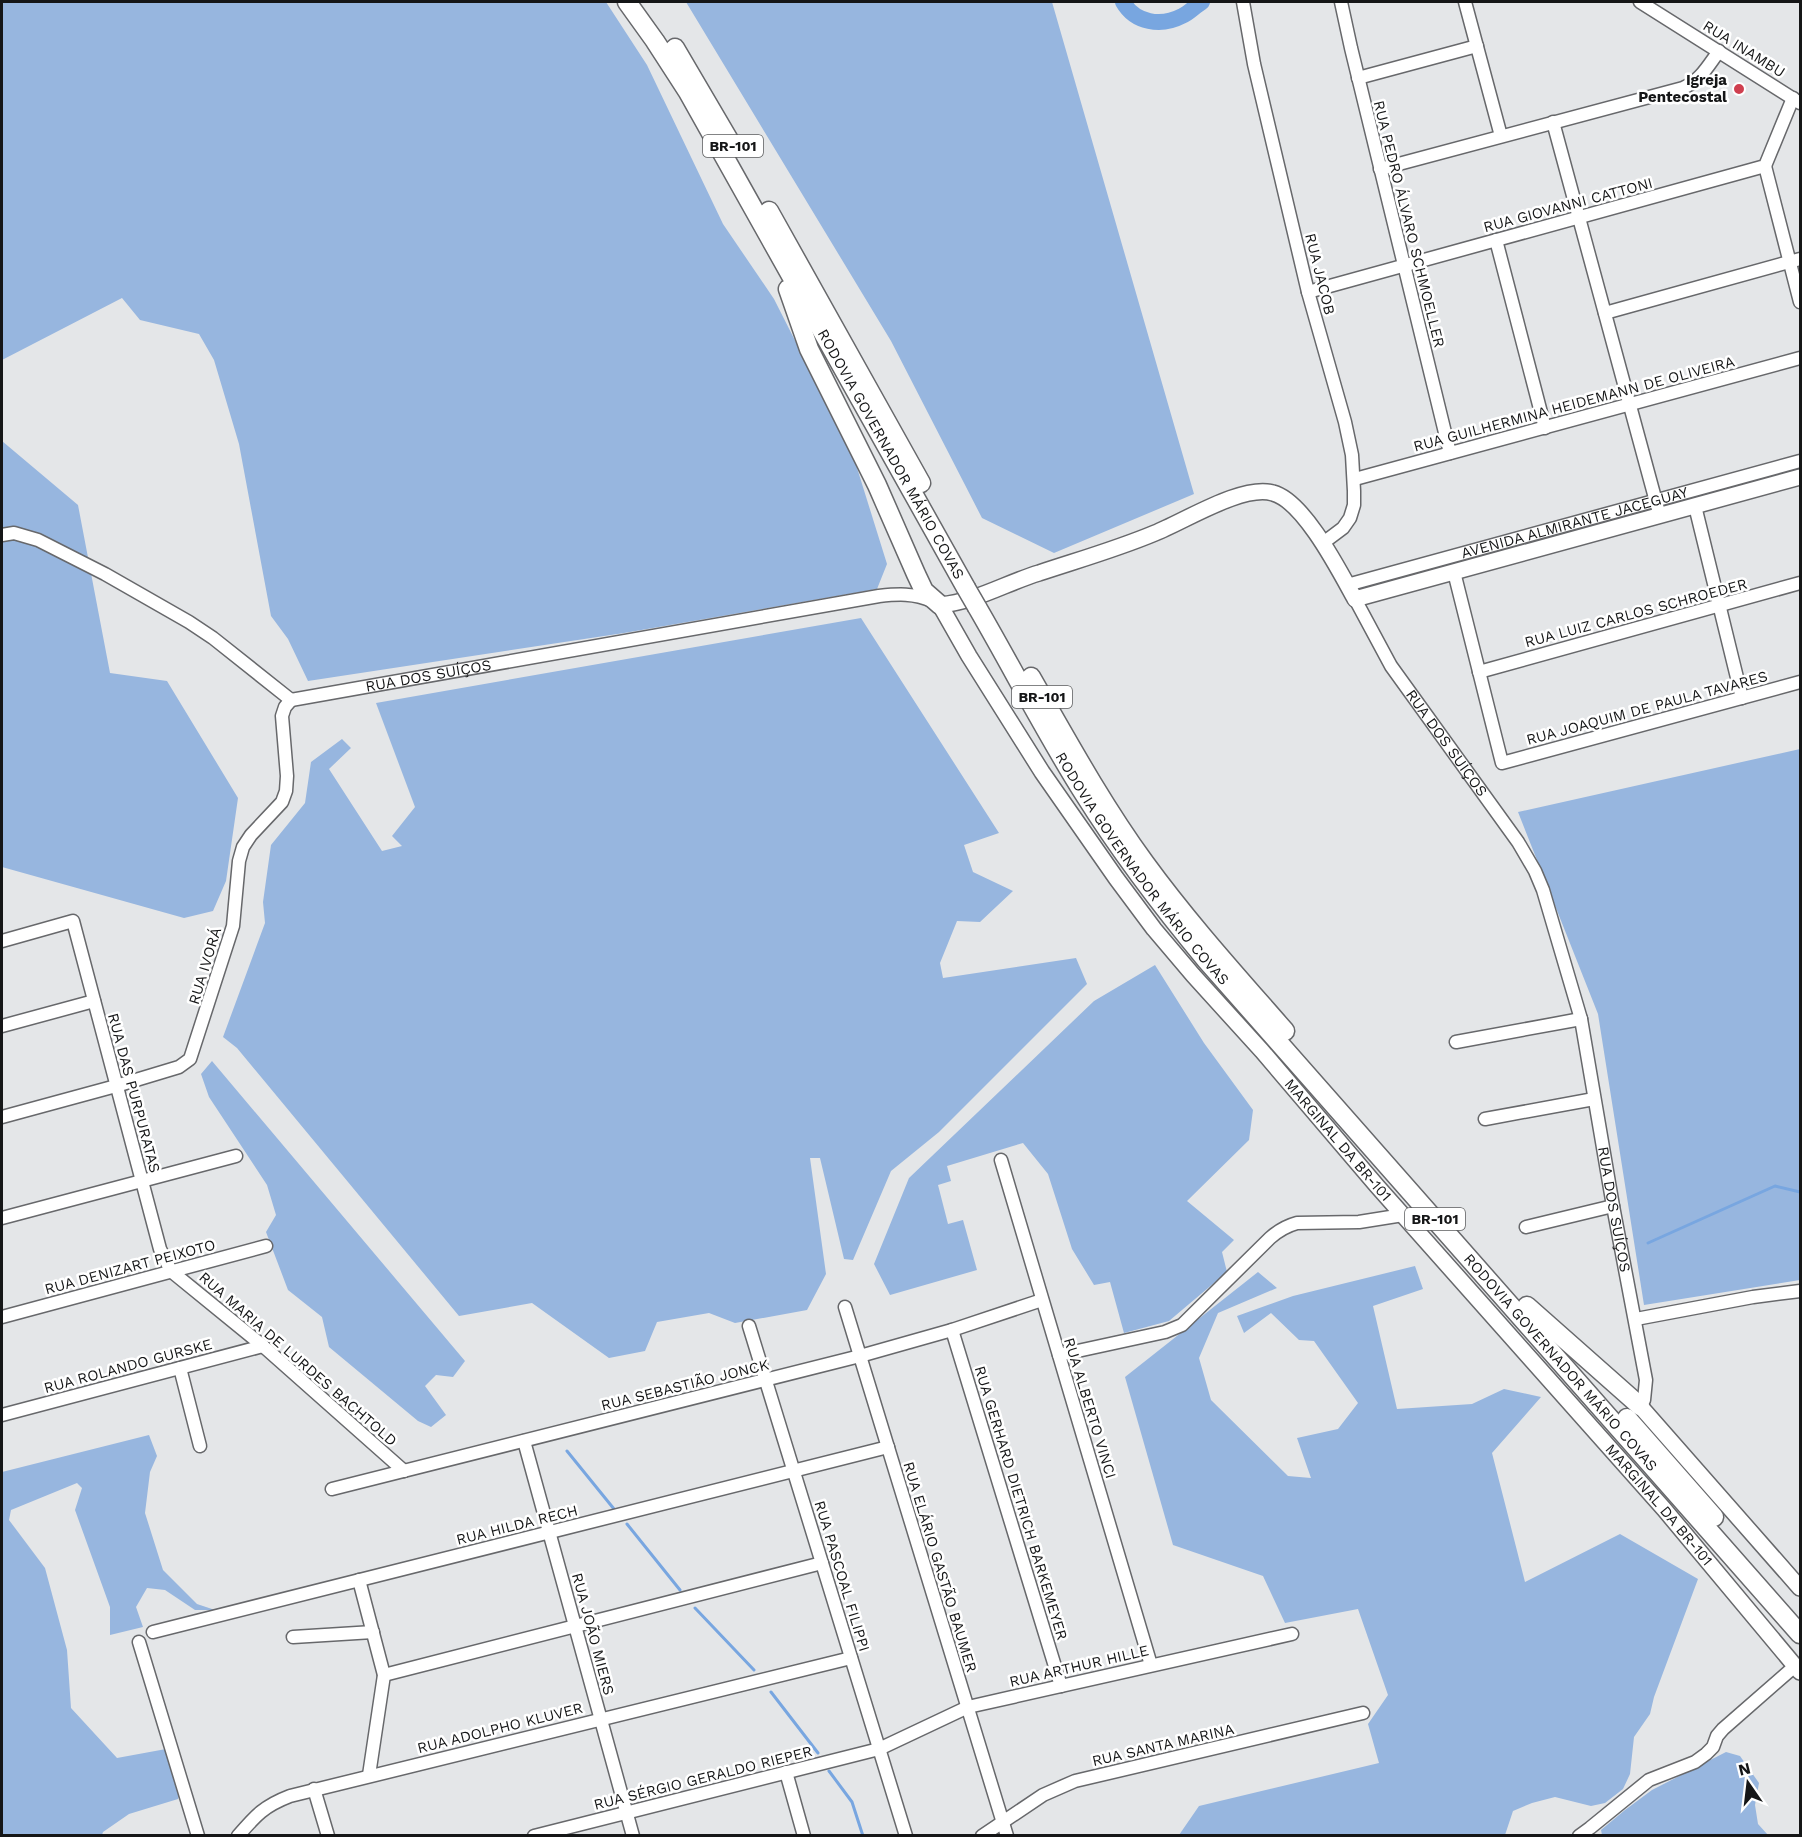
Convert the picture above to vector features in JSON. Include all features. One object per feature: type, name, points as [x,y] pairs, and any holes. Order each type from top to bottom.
[{"type":"highway","name":"RODOVIA GOVERNADOR MÁRIO COVAS","points":[[627,2],[674,68],[771,242],[983,605],[1097,791],[1144,862],[1218,954],[1800,1615]]},
{"type":"highway","name":"RODOVIA GOVERNADOR MÁRIO COVAS","points":[[643,2],[669,38],[706,98],[972,586]]},
{"type":"highway","points":[[771,242],[809,349],[877,485],[924,591],[940,605]]},
{"type":"highway","name":"RODOVIA GOVERNADOR MÁRIO COVAS","points":[[983,605],[1083,793],[1124,855],[1167,913],[1800,1634]]},
{"type":"highway","points":[[1527,1306],[1640,1406]]},
{"type":"main road","name":"AVENIDA ALMIRANTE JACEGUAY","points":[[1355,599],[1454,572],[1658,508],[1695,506],[1800,477]]},
{"type":"main road","name":"RUA DOS SUÍÇOS","points":[[940,605],[962,602],[1038,573],[1120,547],[1234,497],[1256,491],[1273,493],[1288,501],[1299,511],[1323,543],[1355,599]]},
{"type":"main road","name":"MARGINAL DA BR-101","points":[[940,605],[1017,735],[1067,810],[1134,903],[1193,975],[1262,1051],[1402,1215],[1664,1509],[1798,1669]]},
{"type":"main road","points":[[1640,1406],[1800,1588]]},
{"type":"street","name":"RUA JACOB","points":[[1243,2],[1254,64],[1308,292],[1345,422],[1355,479],[1354,505],[1350,518],[1343,528],[1323,543]]},
{"type":"street","name":"RUA PEDRO ÁLVARO SCHMOELLER","points":[[1341,2],[1450,453]]},
{"type":"street","points":[[1465,2],[1501,136]]},
{"type":"street","name":"RUA INAMBU","points":[[1640,2],[1797,100]]},
{"type":"street","points":[[1358,78],[1477,46]]},
{"type":"street","points":[[1380,169],[1689,85],[1701,76],[1719,51]]},
{"type":"street","points":[[1797,100],[1765,166],[1795,261],[1800,302]]},
{"type":"street","points":[[1553,122],[1658,508]]},
{"type":"street","name":"RUA GIOVANNI CATTONI","points":[[1308,292],[1765,166]]},
{"type":"street","points":[[1496,240],[1545,428]]},
{"type":"street","points":[[1605,313],[1795,261]]},
{"type":"street","name":"RUA GUILHERMINA HEIDEMANN DE OLIVEIRA","points":[[1355,479],[1800,358]]},
{"type":"street","name":"AVENIDA ALMIRANTE JACEGUAY","points":[[1347,585],[1658,508],[1800,461]]},
{"type":"street","points":[[1695,506],[1742,698]]},
{"type":"street","points":[[2,535],[14,534],[38,540],[105,574],[213,638],[291,700]]},
{"type":"street","points":[[1454,572],[1479,672]]},
{"type":"street","points":[[899,593],[907,587],[916,574]]},
{"type":"street","name":"RUA LUIZ CARLOS SCHROEDER","points":[[1479,672],[1800,583]]},
{"type":"street","name":"RUA DOS SUÍÇOS","points":[[291,700],[899,593],[920,596],[940,605]]},
{"type":"street","name":"RUA DOS SUÍÇOS","points":[[1355,599],[1391,666],[1526,855],[1543,890],[1581,1019],[1646,1380],[1644,1400],[1640,1406]]},
{"type":"street","name":"RUA JOAQUIM DE PAULA TAVARES","points":[[1479,672],[1502,763],[1800,682]]},
{"type":"street","name":"RUA IVORÁ","points":[[2,1117],[179,1067],[190,1059],[233,926],[239,861],[243,847],[251,835],[282,802],[286,791],[282,716],[291,700]]},
{"type":"street","name":"RUA DAS PURPURATAS","points":[[2,940],[73,921],[160,1249],[171,1271]]},
{"type":"street","points":[[2,1026],[94,1001]]},
{"type":"street","points":[[1456,1042],[1581,1019]]},
{"type":"street","points":[[1485,1119],[1594,1099]]},
{"type":"street","points":[[2,1218],[236,1156]]},
{"type":"street","name":"RUA ALBERTO VINCI","points":[[1001,1160],[1151,1665]]},
{"type":"street","points":[[1526,1227],[1613,1206]]},
{"type":"street","points":[[1059,1355],[1166,1332],[1182,1325],[1280,1228],[1298,1223],[1359,1222],[1402,1215]]},
{"type":"street","name":"RUA DENIZART PEIXOTO","points":[[2,1317],[266,1246]]},
{"type":"street","name":"RUA MARIA DE LURDES BACHTOLD","points":[[171,1271],[263,1346],[404,1471]]},
{"type":"street","points":[[1636,1319],[1753,1297],[1800,1291]]},
{"type":"street","name":"RUA SEBASTIÃO JONCK","points":[[332,1489],[860,1356],[952,1330],[1042,1300]]},
{"type":"street","name":"RUA ELÁRIO GASTÃO BAUMER","points":[[845,1307],[1007,1836]]},
{"type":"street","name":"RUA PASCOAL FILIPPI","points":[[749,1326],[906,1836]]},
{"type":"street","name":"RUA GERHARD DIETRICH BARKEMEYER","points":[[952,1330],[1061,1686]]},
{"type":"street","name":"RUA ROLANDO GURSKE","points":[[2,1415],[263,1346]]},
{"type":"street","points":[[180,1368],[200,1446]]},
{"type":"street","name":"RUA JOÃO MIERS","points":[[524,1441],[633,1836]]},
{"type":"street","name":"RUA HILDA RECH","points":[[153,1632],[888,1447]]},
{"type":"street","points":[[384,1675],[822,1563]]},
{"type":"street","points":[[359,1580],[384,1675],[369,1775]]},
{"type":"street","points":[[293,1638],[373,1632]]},
{"type":"street","name":"RUA ARTHUR HILLE","points":[[879,1749],[968,1707],[1292,1634]]},
{"type":"street","points":[[139,1642],[198,1836]]},
{"type":"street","name":"RUA ADOLPHO KLUVER","points":[[238,1836],[268,1805],[314,1789],[851,1658]]},
{"type":"street","points":[[1579,1836],[1649,1780],[1695,1762],[1706,1754],[1713,1747],[1717,1736],[1723,1729],[1798,1669]]},
{"type":"street","name":"RUA SANTA MARINA","points":[[982,1836],[1043,1795],[1075,1781],[1363,1713]]},
{"type":"street","name":"RUA SÉRGIO GERALDO RIEPER","points":[[534,1836],[879,1749]]},
{"type":"street","points":[[786,1772],[804,1836]]},
{"type":"street","points":[[314,1789],[328,1836]]},
{"type":"shaded area","points":[[2,2],[606,2],[647,65],[723,224],[774,299],[853,455],[887,564],[877,589],[624,633],[308,681],[288,639],[271,616],[239,444],[214,360],[199,334],[140,320],[122,298],[2,360]]},
{"type":"shaded area","points":[[686,2],[1052,2],[1194,494],[1054,553],[982,518],[891,341]]},
{"type":"shaded area","points":[[2,441],[78,505],[110,673],[167,681],[238,798],[226,881],[213,911],[184,918],[2,867]]},
{"type":"shaded area","points":[[861,618],[999,833],[964,845],[973,872],[1013,891],[980,922],[957,921],[940,963],[943,978],[1076,958],[1087,984],[939,1132],[891,1171],[853,1260],[844,1259],[820,1158],[810,1158],[826,1274],[807,1310],[735,1323],[709,1313],[657,1322],[645,1351],[609,1358],[532,1303],[459,1316],[237,1048],[223,1037],[265,923],[263,902],[271,845],[305,803],[311,762],[342,739],[351,748],[329,769],[382,851],[402,846],[392,836],[415,807],[376,703]]},
{"type":"shaded area","points":[[1800,749],[1800,1280],[1644,1305],[1598,1014],[1518,812]]},
{"type":"shaded area","points":[[1155,965],[1204,1043],[1253,1110],[1249,1140],[1187,1201],[1234,1240],[1222,1252],[1227,1272],[1169,1321],[1124,1333],[1110,1282],[1094,1285],[1072,1249],[1048,1174],[1023,1143],[947,1166],[951,1181],[938,1185],[948,1224],[963,1220],[977,1270],[890,1295],[874,1264],[909,1178],[1094,1001]]},
{"type":"shaded area","points":[[212,1061],[465,1361],[453,1377],[436,1375],[425,1386],[446,1415],[431,1427],[418,1421],[329,1347],[322,1317],[288,1290],[266,1232],[276,1215],[267,1185],[209,1097],[201,1074]]},
{"type":"shaded area","points":[[1415,1266],[1423,1289],[1373,1306],[1397,1409],[1472,1404],[1504,1389],[1541,1397],[1492,1453],[1525,1582],[1620,1534],[1698,1579],[1654,1697],[1650,1714],[1634,1737],[1630,1774],[1623,1789],[1605,1803],[1591,1806],[1555,1797],[1513,1811],[1505,1835],[1179,1835],[1199,1806],[1379,1763],[1368,1724],[1388,1695],[1358,1609],[1285,1623],[1263,1576],[1173,1545],[1125,1377],[1258,1272],[1277,1288],[1218,1313],[1199,1358],[1211,1400],[1288,1476],[1311,1478],[1297,1438],[1338,1429],[1358,1403],[1314,1341],[1299,1340],[1271,1313],[1244,1333],[1237,1316],[1293,1296]]},
{"type":"shaded area","points":[[149,1435],[157,1456],[150,1472],[145,1513],[163,1570],[197,1604],[215,1610],[195,1610],[165,1590],[147,1588],[136,1607],[143,1627],[110,1635],[110,1607],[75,1510],[82,1488],[77,1483],[11,1510],[9,1520],[45,1568],[67,1650],[71,1708],[117,1758],[166,1749],[180,1793],[178,1799],[129,1814],[102,1835],[2,1835],[2,1472]]},
{"type":"shaded area","points":[[1726,1752],[1740,1756],[1759,1783],[1755,1805],[1758,1824],[1768,1835],[1602,1835],[1601,1830],[1652,1790]]},
{"type":"waterway","points":[[1123,2],[1134,15],[1157,22],[1182,16],[1202,2]]},
{"type":"waterway","points":[[1648,1243],[1775,1186],[1800,1192]]},
{"type":"waterway","points":[[567,1451],[614,1509]]},
{"type":"waterway","points":[[627,1524],[680,1590]]},
{"type":"waterway","points":[[695,1608],[754,1670]]},
{"type":"waterway","points":[[771,1692],[818,1753]]},
{"type":"waterway","points":[[829,1771],[852,1802],[863,1836]]},
{"type":"place","name":"Igreja Pentecostal","points":[[1739,89]]}]
